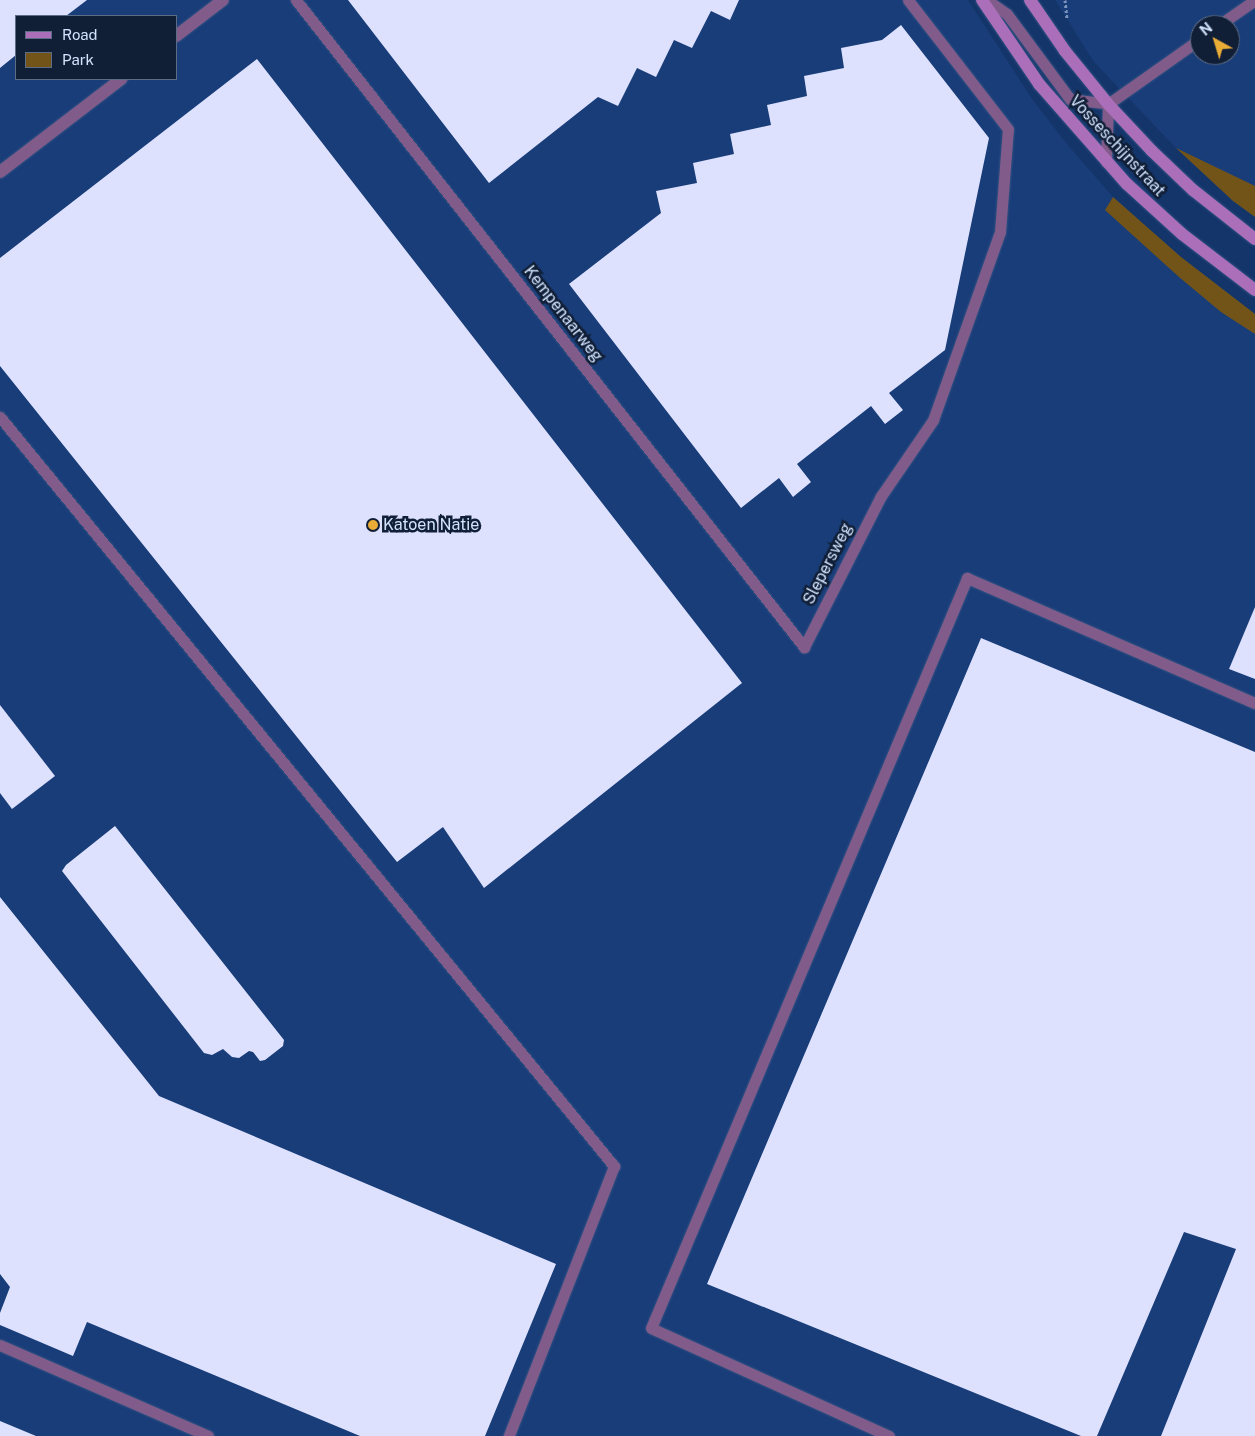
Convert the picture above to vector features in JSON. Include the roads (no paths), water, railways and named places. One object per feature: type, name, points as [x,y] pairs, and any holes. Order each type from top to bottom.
[{"type":"street","points":[[178,34],[223,0]]},
{"type":"street","name":"Vosseschijnstraat","points":[[982,0],[1039,84],[1106,162],[1182,234],[1255,290]]},
{"type":"street","name":"Vosseschijnstraat","points":[[1030,0],[1065,51],[1108,104],[1173,172],[1255,239]]},
{"type":"street","points":[[0,172],[120,80]]},
{"type":"lane","name":"Kempenaarweg","points":[[296,0],[804,647]]},
{"type":"lane","name":"Slepersweg","points":[[804,647],[881,496],[933,420],[1000,232],[1008,129],[908,0]]},
{"type":"lane","points":[[987,0],[1007,14],[1070,99],[1108,104],[1190,46]]},
{"type":"lane","points":[[1233,15],[1255,0]]},
{"type":"lane","points":[[1106,162],[1108,104]]},
{"type":"lane","points":[[0,417],[614,1166],[509,1436]]},
{"type":"lane","points":[[889,1436],[651,1328],[967,578],[1255,703]]},
{"type":"lane","points":[[0,1345],[208,1436]]},
{"type":"place","name":"Katoen Natie","points":[[373,525]]}]
